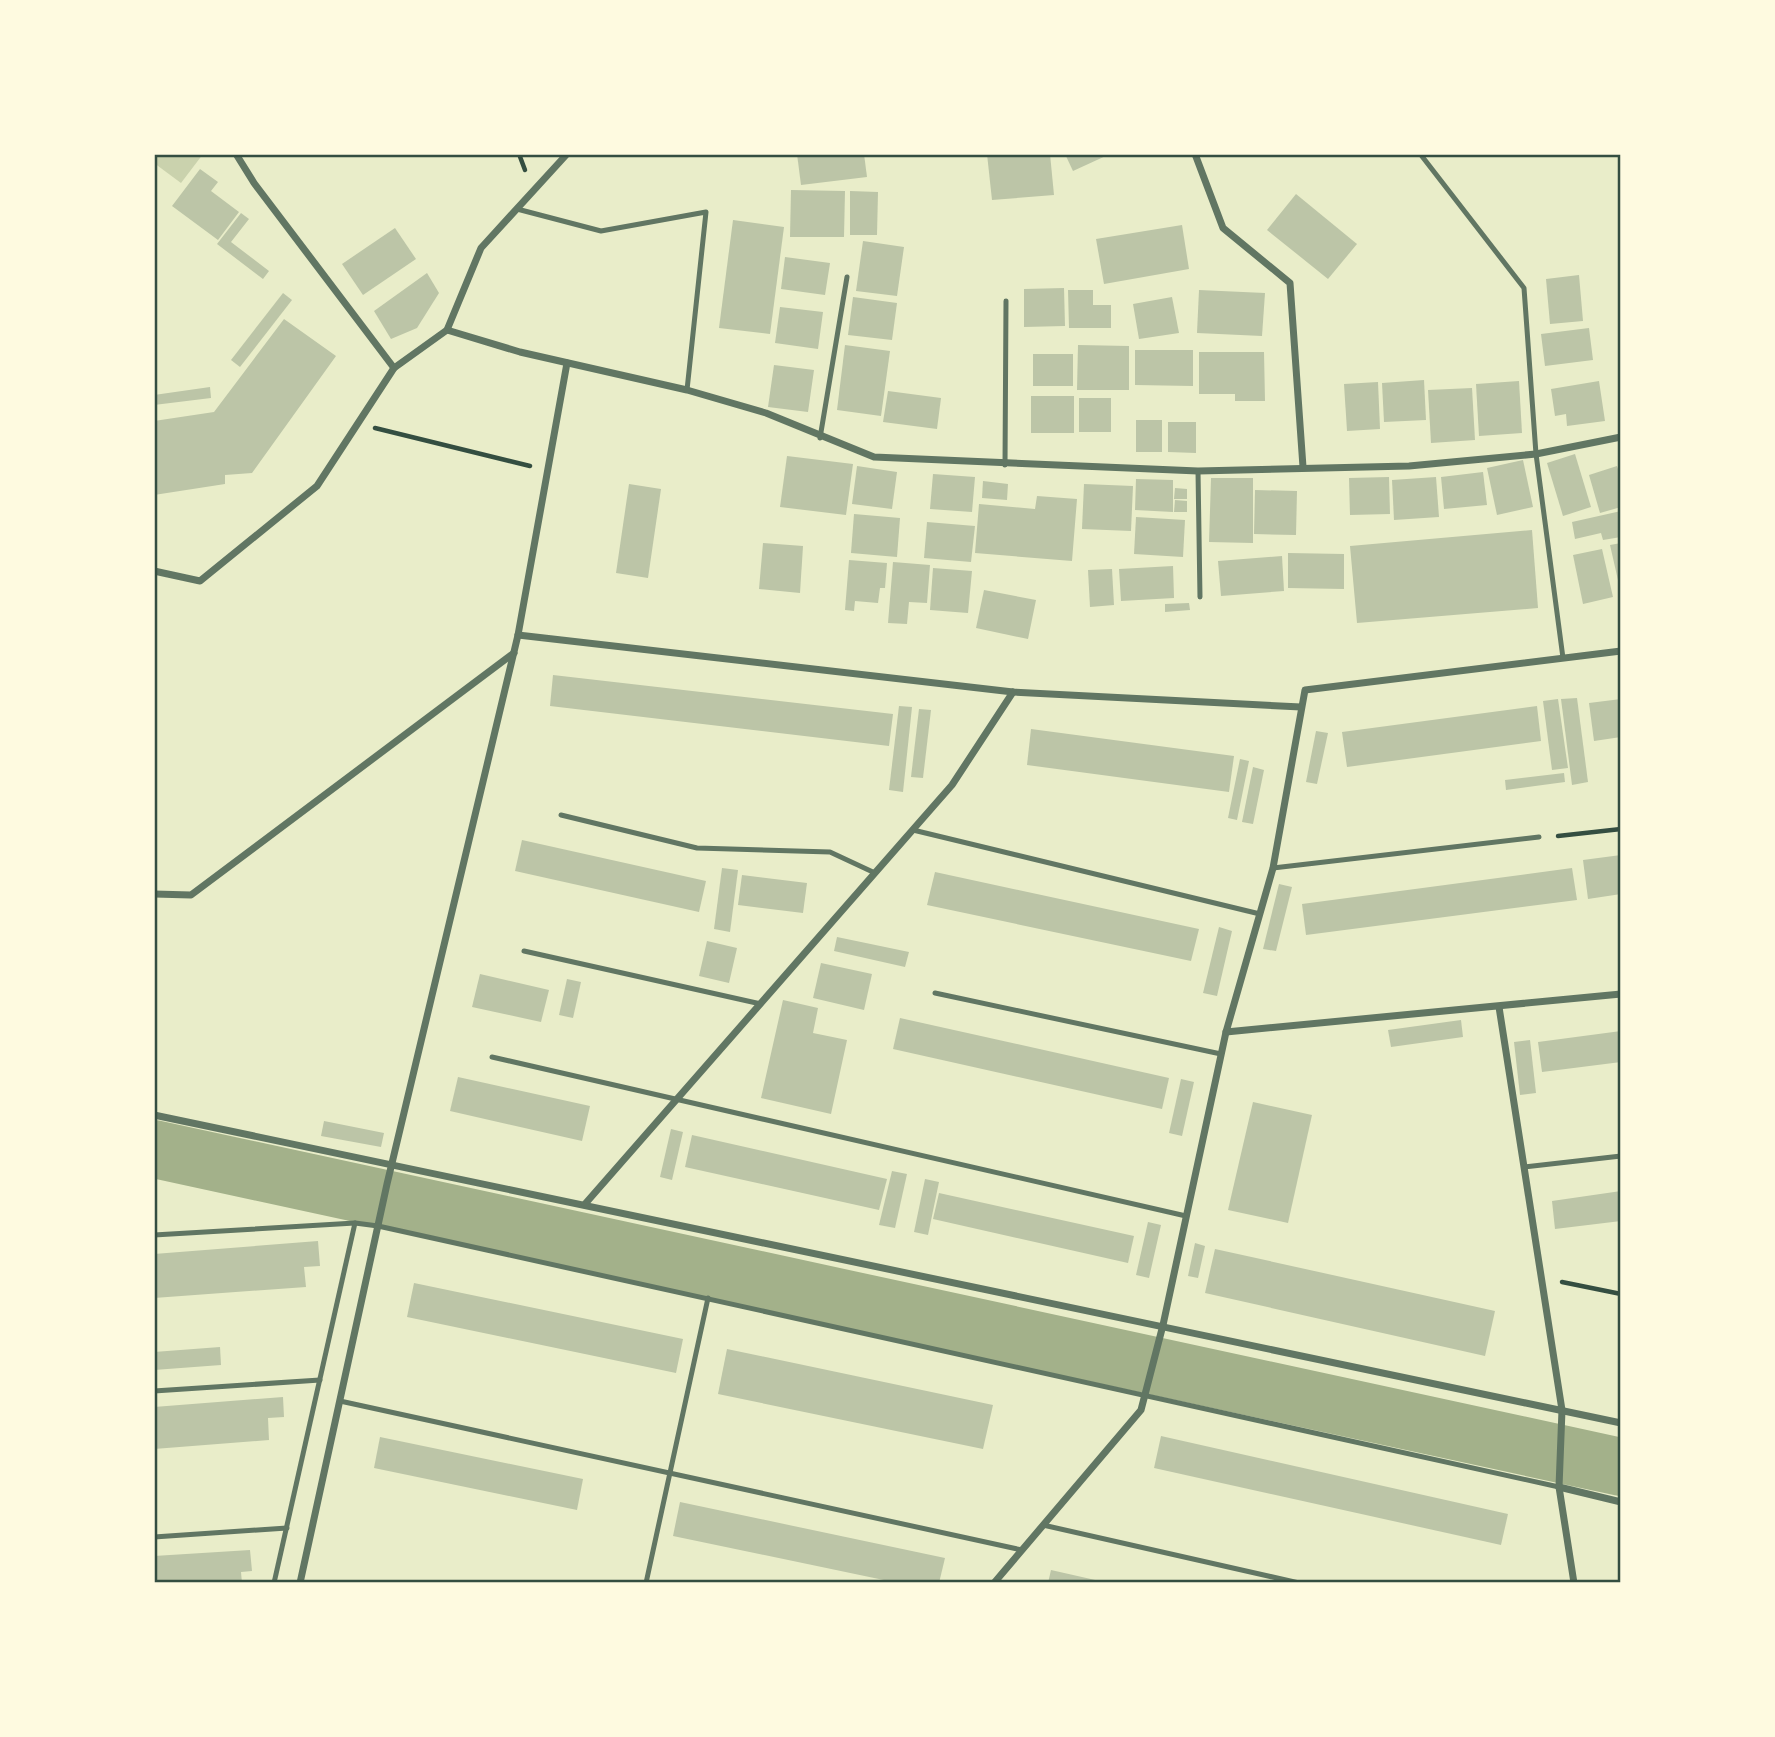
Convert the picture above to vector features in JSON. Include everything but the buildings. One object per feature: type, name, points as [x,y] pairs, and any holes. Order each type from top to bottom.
[{"type":"street","points":[[236,154],[254,183],[394,368]]},
{"type":"street","points":[[154,572],[200,581],[317,486],[394,368],[447,330],[481,248],[567,154]]},
{"type":"street","points":[[1195,154],[1223,228],[1290,283],[1303,467]]},
{"type":"street","points":[[447,330],[567,363],[687,390],[766,413],[820,438],[874,457],[1005,465],[1198,471],[1409,466],[1536,454],[1621,437]]},
{"type":"street","points":[[300,1583],[387,1184],[518,635],[567,363]]},
{"type":"street","points":[[518,635],[1013,692],[1301,707]]},
{"type":"street","points":[[994,1583],[1140,1410],[1163,1325],[1226,1032],[1273,868],[1305,690],[1621,651]]},
{"type":"street","points":[[154,894],[191,895],[514,653]]},
{"type":"street","points":[[585,1204],[952,785],[1013,692]]},
{"type":"street","points":[[1226,1032],[1621,994]]},
{"type":"street","points":[[1499,1007],[1562,1410],[1559,1487],[1574,1583]]},
{"type":"street","points":[[154,1115],[391,1167],[585,1204],[1621,1423]]},
{"type":"street","points":[[1559,1487],[1621,1502]]},
{"type":"lane","points":[[1422,155],[1524,288],[1536,454],[1563,658]]},
{"type":"lane","points":[[517,209],[601,231],[706,212],[687,390]]},
{"type":"lane","points":[[820,438],[847,277]]},
{"type":"lane","points":[[1005,465],[1006,301]]},
{"type":"lane","points":[[1198,471],[1200,597]]},
{"type":"lane","points":[[561,815],[696,848],[830,852],[875,873]]},
{"type":"lane","points":[[913,830],[1260,914]]},
{"type":"lane","points":[[1273,868],[1539,837]]},
{"type":"lane","points":[[524,951],[761,1004]]},
{"type":"lane","points":[[935,993],[1221,1054]]},
{"type":"lane","points":[[492,1057],[675,1102],[1186,1216]]},
{"type":"lane","points":[[1524,1167],[1621,1156]]},
{"type":"lane","points":[[274,1583],[355,1223]]},
{"type":"lane","points":[[154,1235],[355,1223],[378,1226],[1559,1487]]},
{"type":"lane","points":[[646,1583],[708,1297]]},
{"type":"lane","points":[[154,1391],[320,1380]]},
{"type":"lane","points":[[340,1401],[1022,1550]]},
{"type":"lane","points":[[1043,1525],[1299,1583]]},
{"type":"lane","points":[[154,1537],[287,1528]]},
{"type":"path","points":[[358,424],[548,470]]},
{"type":"path","points":[[1539,837],[1621,829]]},
{"type":"path","points":[[1541,1277],[1621,1294]]},
{"type":"green space","points":[[154,154],[203,154],[181,183],[154,163]]},
{"type":"waterway","points":[[154,1149],[1621,1467]]}]
